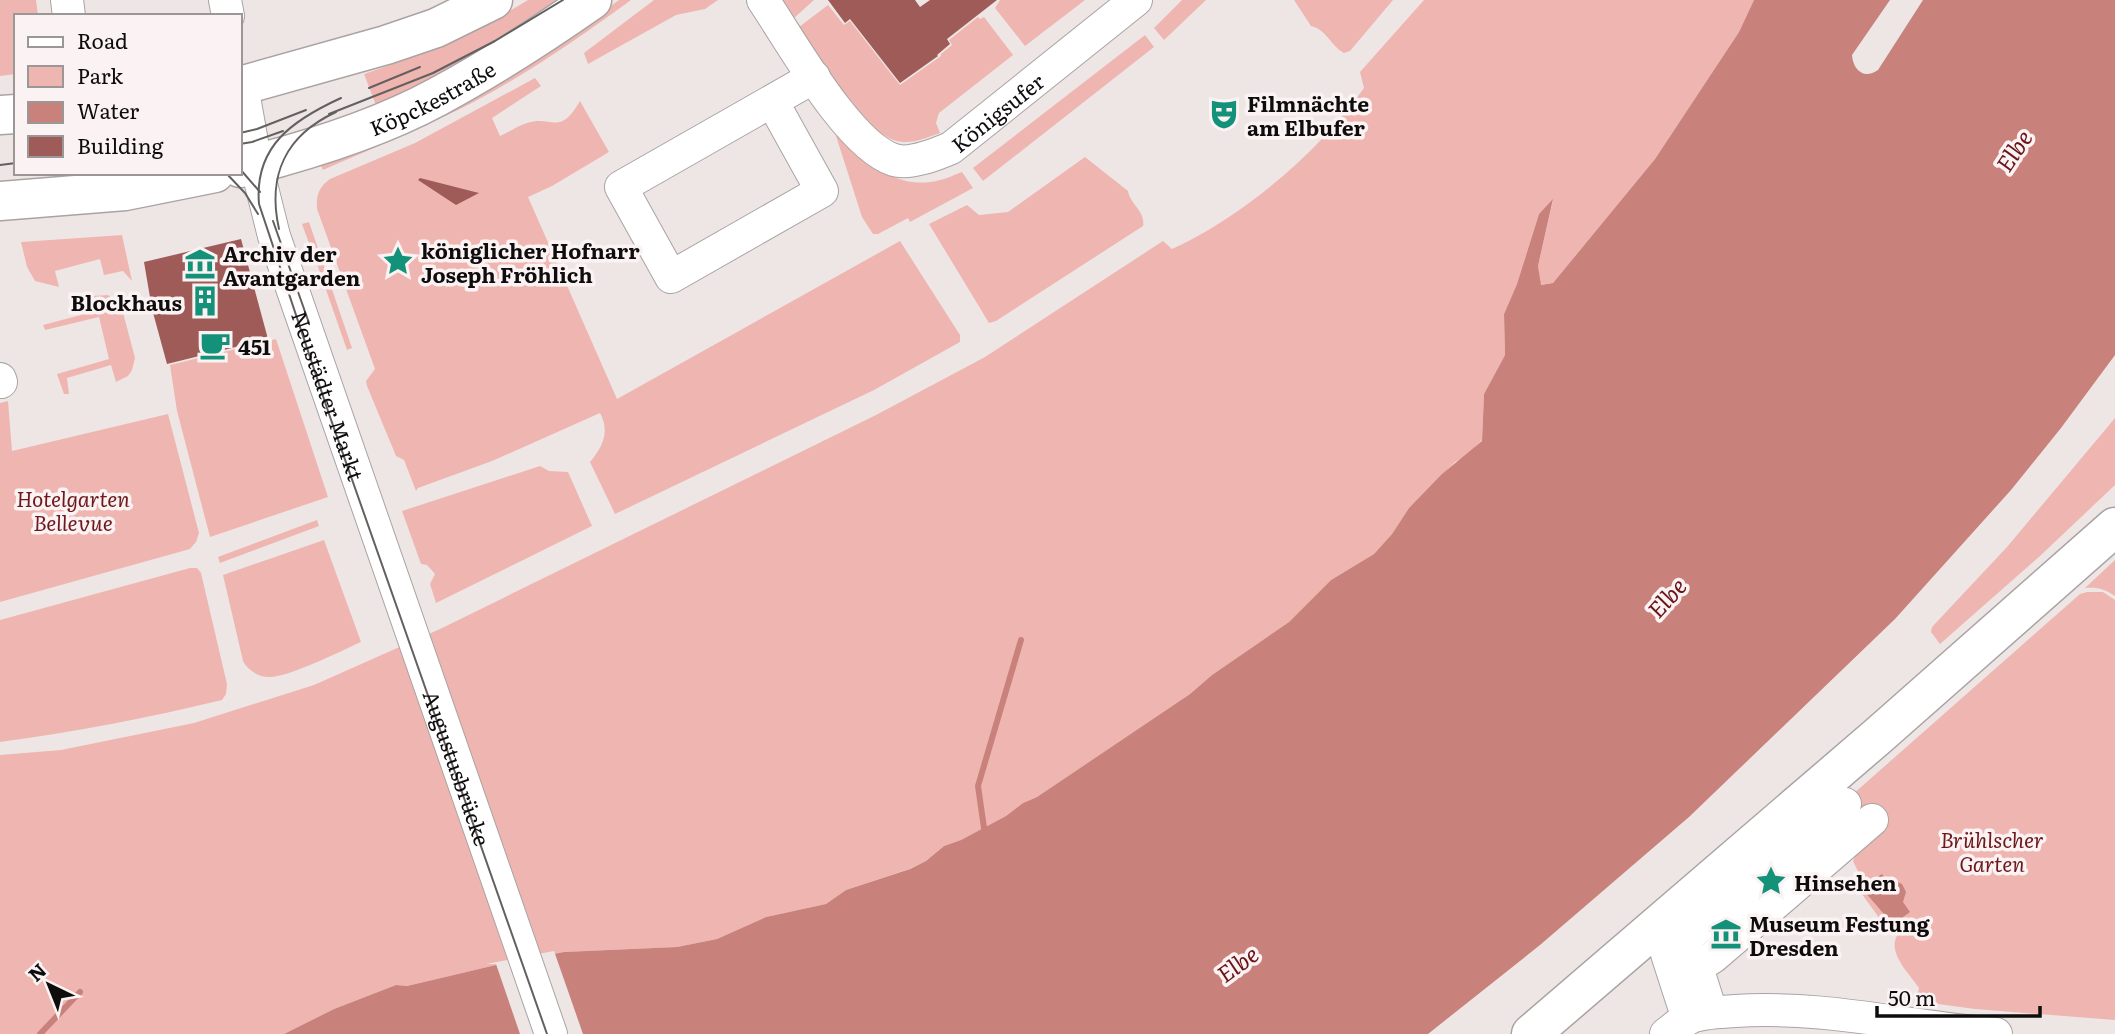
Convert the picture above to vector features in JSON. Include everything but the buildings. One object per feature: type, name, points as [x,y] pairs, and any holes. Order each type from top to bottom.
[{"type":"main road","points":[[242,86],[386,45],[445,24],[493,0]]},
{"type":"main road","name":"Köpckestraße","points":[[248,166],[376,124],[436,98],[543,34],[592,0]]},
{"type":"main road","points":[[0,201],[125,191],[205,175]]},
{"type":"main road","points":[[1531,1034],[1888,727],[2115,527]]},
{"type":"street","name":"Königsufer","points":[[763,0],[845,122],[869,146],[896,161],[931,157],[951,148],[1136,0]]},
{"type":"street","points":[[772,101],[822,191],[671,277],[621,187],[814,77]]},
{"type":"street","name":"Neustädter Markt","points":[[242,97],[248,166],[366,502]]},
{"type":"street","name":"Augustusbrücke","points":[[366,502],[551,1034]]},
{"type":"street","points":[[1692,953],[1845,804]]},
{"type":"street","points":[[1688,1022],[1667,954],[1692,953],[1713,957],[1872,820]]},
{"type":"street","points":[[1692,953],[1721,937]]},
{"type":"street","points":[[1688,1022],[1730,988]]},
{"type":"street","points":[[1688,1022],[1763,1009],[1883,1019],[1957,1031],[1996,1034]]},
{"type":"green space","points":[[0,0],[36,0],[38,14],[14,14],[14,74],[0,76]]},
{"type":"green space","points":[[528,0],[572,0],[377,108],[364,74],[448,42]]},
{"type":"green space","points":[[619,0],[631,0],[504,85],[443,117],[323,170],[320,164],[594,18]]},
{"type":"green space","points":[[654,0],[718,0],[705,9],[676,15],[588,64],[584,53]]},
{"type":"green space","points":[[782,0],[814,0],[794,18]]},
{"type":"green space","points":[[1000,0],[1085,0],[1025,46],[995,8]]},
{"type":"green space","points":[[1182,0],[1206,0],[1164,40],[1154,28]]},
{"type":"green space","points":[[1294,0],[1393,0],[1350,51],[1344,53],[1321,30],[1311,26]]},
{"type":"green space","points":[[1424,0],[1754,0],[1739,32],[1655,159],[1553,283],[1540,285],[1538,266],[1553,200],[1539,214],[1517,284],[1504,314],[1505,355],[1484,394],[1482,440],[1466,456],[1455,462],[1409,508],[1392,534],[1374,554],[1331,580],[1289,622],[1212,675],[1190,694],[1037,797],[961,840],[944,846],[926,861],[846,890],[826,904],[766,917],[717,939],[677,947],[564,952],[407,986],[396,985],[334,1009],[284,1034],[0,1034],[0,755],[61,750],[194,723],[314,685],[440,629],[876,415],[985,357],[1163,241],[1172,249],[1226,219],[1253,200],[1302,158],[1346,112],[1364,88],[1360,72]]},
{"type":"green space","points":[[828,5],[844,25],[850,21],[900,85],[941,56],[952,45],[949,40],[978,17],[984,17],[1013,55],[939,113],[936,123],[940,133],[917,141],[903,142],[889,138],[859,112],[831,76],[799,27]]},
{"type":"green space","points":[[1145,35],[1154,47],[983,181],[973,168]]},
{"type":"green space","points":[[535,78],[541,86],[492,118],[500,136],[527,123],[561,122],[567,119],[580,101],[609,152],[528,197],[617,399],[900,241],[960,335],[960,342],[874,390],[615,514],[590,462],[604,439],[600,413],[416,491],[404,460],[396,456],[367,386],[366,381],[375,369],[317,209],[318,195],[330,179],[415,143]]},
{"type":"green space","points":[[839,134],[858,153],[891,176],[916,182],[930,182],[962,172],[973,188],[910,222],[908,218],[873,234],[862,217],[836,136]]},
{"type":"green space","points":[[1085,157],[1128,191],[1142,216],[1143,226],[989,323],[929,224],[967,205],[979,215],[1008,212]]},
{"type":"green space","points":[[309,222],[352,348],[347,350],[317,264],[320,263],[314,246],[310,246],[302,224]]},
{"type":"green space","points":[[122,235],[132,281],[123,271],[104,275],[100,259],[55,271],[59,287],[35,281],[27,267],[21,242]]},
{"type":"green space","points":[[108,295],[121,305],[135,358],[132,370],[128,376],[116,382],[111,365],[67,378],[69,394],[64,394],[57,374],[109,359],[99,317],[45,330],[43,325],[96,311],[93,296]]},
{"type":"green space","points":[[276,339],[328,497],[210,537],[177,411],[170,365]]},
{"type":"green space","name":"Hotelgarten Bellevue","points":[[8,401],[12,451],[168,414],[199,533],[196,542],[190,549],[0,602],[0,403]]},
{"type":"green space","points":[[2115,418],[2115,485],[2040,556],[1940,644],[1931,632],[1932,627],[2007,547]]},
{"type":"green space","points":[[540,466],[549,471],[568,472],[592,526],[436,603],[430,584],[435,574],[427,565],[421,564],[402,511]]},
{"type":"green space","points":[[317,520],[319,526],[220,563],[218,557]]},
{"type":"green space","points":[[324,540],[361,642],[280,676],[267,677],[255,673],[243,661],[223,575]]},
{"type":"green space","points":[[2115,560],[2115,596],[2101,589],[2085,588]]},
{"type":"green space","points":[[197,568],[201,573],[227,684],[222,700],[111,724],[0,742],[0,620]]},
{"type":"green space","name":"Brühlscher Garten","points":[[2103,592],[2115,600],[2115,1020],[1975,1009],[1916,1001],[1919,988],[1900,962],[1895,948],[1898,934],[1893,926],[1885,926],[1859,890],[1864,884],[1853,861],[1858,850],[1844,802],[2080,594]]},
{"type":"water","name":"Elbe","points":[[1754,0],[1890,0],[1852,55],[1857,69],[1868,74],[1878,70],[1923,0],[2115,0],[2115,355],[2011,490],[1895,619],[1689,817],[1540,945],[1428,1034],[284,1034],[334,1009],[396,985],[407,986],[564,952],[677,947],[717,939],[766,917],[826,904],[846,890],[910,869],[926,861],[944,846],[1006,816],[1190,694],[1212,675],[1289,622],[1331,580],[1374,554],[1392,534],[1409,508],[1442,474],[1482,441],[1484,394],[1505,355],[1504,314],[1517,284],[1539,214],[1553,199],[1538,266],[1541,285],[1553,283],[1655,159],[1739,32]]},
{"type":"water","points":[[1882,874],[1888,882],[1893,880],[1902,884],[1906,892],[1903,902],[1910,912],[1895,923],[1886,920],[1865,892],[1867,884]]},
{"type":"pier","points":[[554,951],[583,1034],[520,1034],[496,964],[486,964]]},
{"type":"waterway","points":[[984,828],[978,786],[1021,640]]},
{"type":"waterway","points":[[40,1034],[80,992]]},
{"type":"tram line","points":[[329,114],[433,73],[495,41],[563,0]]},
{"type":"tram line","points":[[369,88],[420,67]]},
{"type":"tram line","points":[[341,98],[307,116],[280,138],[263,166],[259,204],[329,414],[547,1034]]},
{"type":"tram line","points":[[242,133],[306,110]]},
{"type":"tram line","points":[[279,229],[276,191],[284,159],[304,132],[336,112]]},
{"type":"tram line","points":[[242,144],[283,131]]},
{"type":"tram line","points":[[0,165],[14,163]]},
{"type":"tram line","points":[[242,171],[260,192]]},
{"type":"tram line","points":[[228,175],[245,193],[258,214]]},
{"type":"tram line","points":[[273,221],[309,323]]},
{"type":"place","name":"Filmnächte am Elbufer","points":[[1224,114]]},
{"type":"place","name":"königlicher Hofnarr Joseph Fröhlich","points":[[398,261]]},
{"type":"place","name":"Archiv der Avantgarden","points":[[200,264]]},
{"type":"place","name":"Blockhaus","points":[[205,301]]},
{"type":"place","name":"451","points":[[215,345]]},
{"type":"place","name":"Hinsehen","points":[[1771,881]]},
{"type":"place","name":"Museum Festung Dresden","points":[[1726,934]]}]
